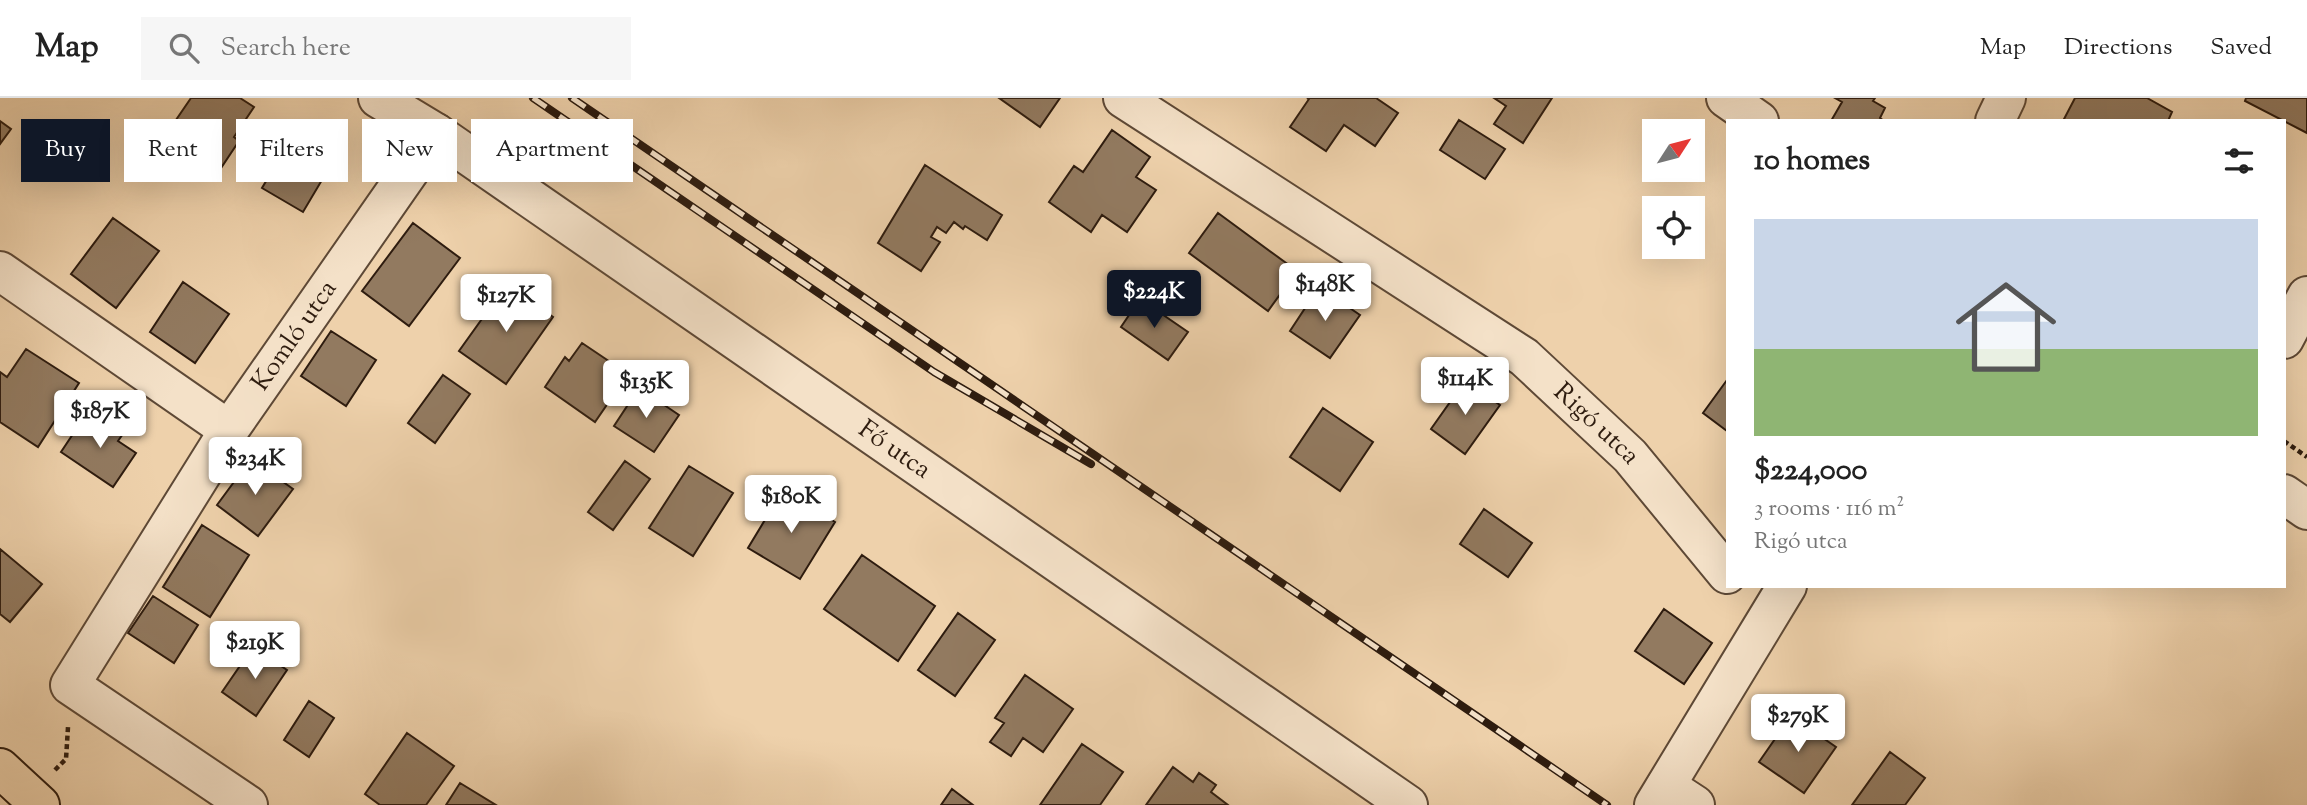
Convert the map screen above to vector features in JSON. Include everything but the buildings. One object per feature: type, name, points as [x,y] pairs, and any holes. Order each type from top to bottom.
[{"type":"main road","points":[[0,768],[34,800]]},
{"type":"street","name":"Fő utca","points":[[378,98],[413,119]]},
{"type":"street","name":"Rigó utca","points":[[1123,98],[1524,357],[1630,456],[1726,572]]},
{"type":"street","points":[[1726,98],[1756,119]]},
{"type":"street","points":[[1995,119],[2006,98]]},
{"type":"street","name":"Fő utca","points":[[457,148],[1408,805]]},
{"type":"street","name":"Komló utca","points":[[70,685],[229,430],[402,182]]},
{"type":"street","points":[[0,271],[229,430]]},
{"type":"street","points":[[2286,335],[2307,296]]},
{"type":"street","points":[[2286,495],[2307,510]]},
{"type":"street","points":[[1740,588],[1766,620]]},
{"type":"street","points":[[1672,799],[1766,620],[1786,588]]},
{"type":"street","points":[[70,685],[248,805]]},
{"type":"path","points":[[2286,442],[2307,457]]},
{"type":"path","points":[[34,800],[66,759],[70,685]]},
{"type":"railway","points":[[533,98],[934,372],[1091,464]]},
{"type":"railway","points":[[572,98],[1607,805]]}]
